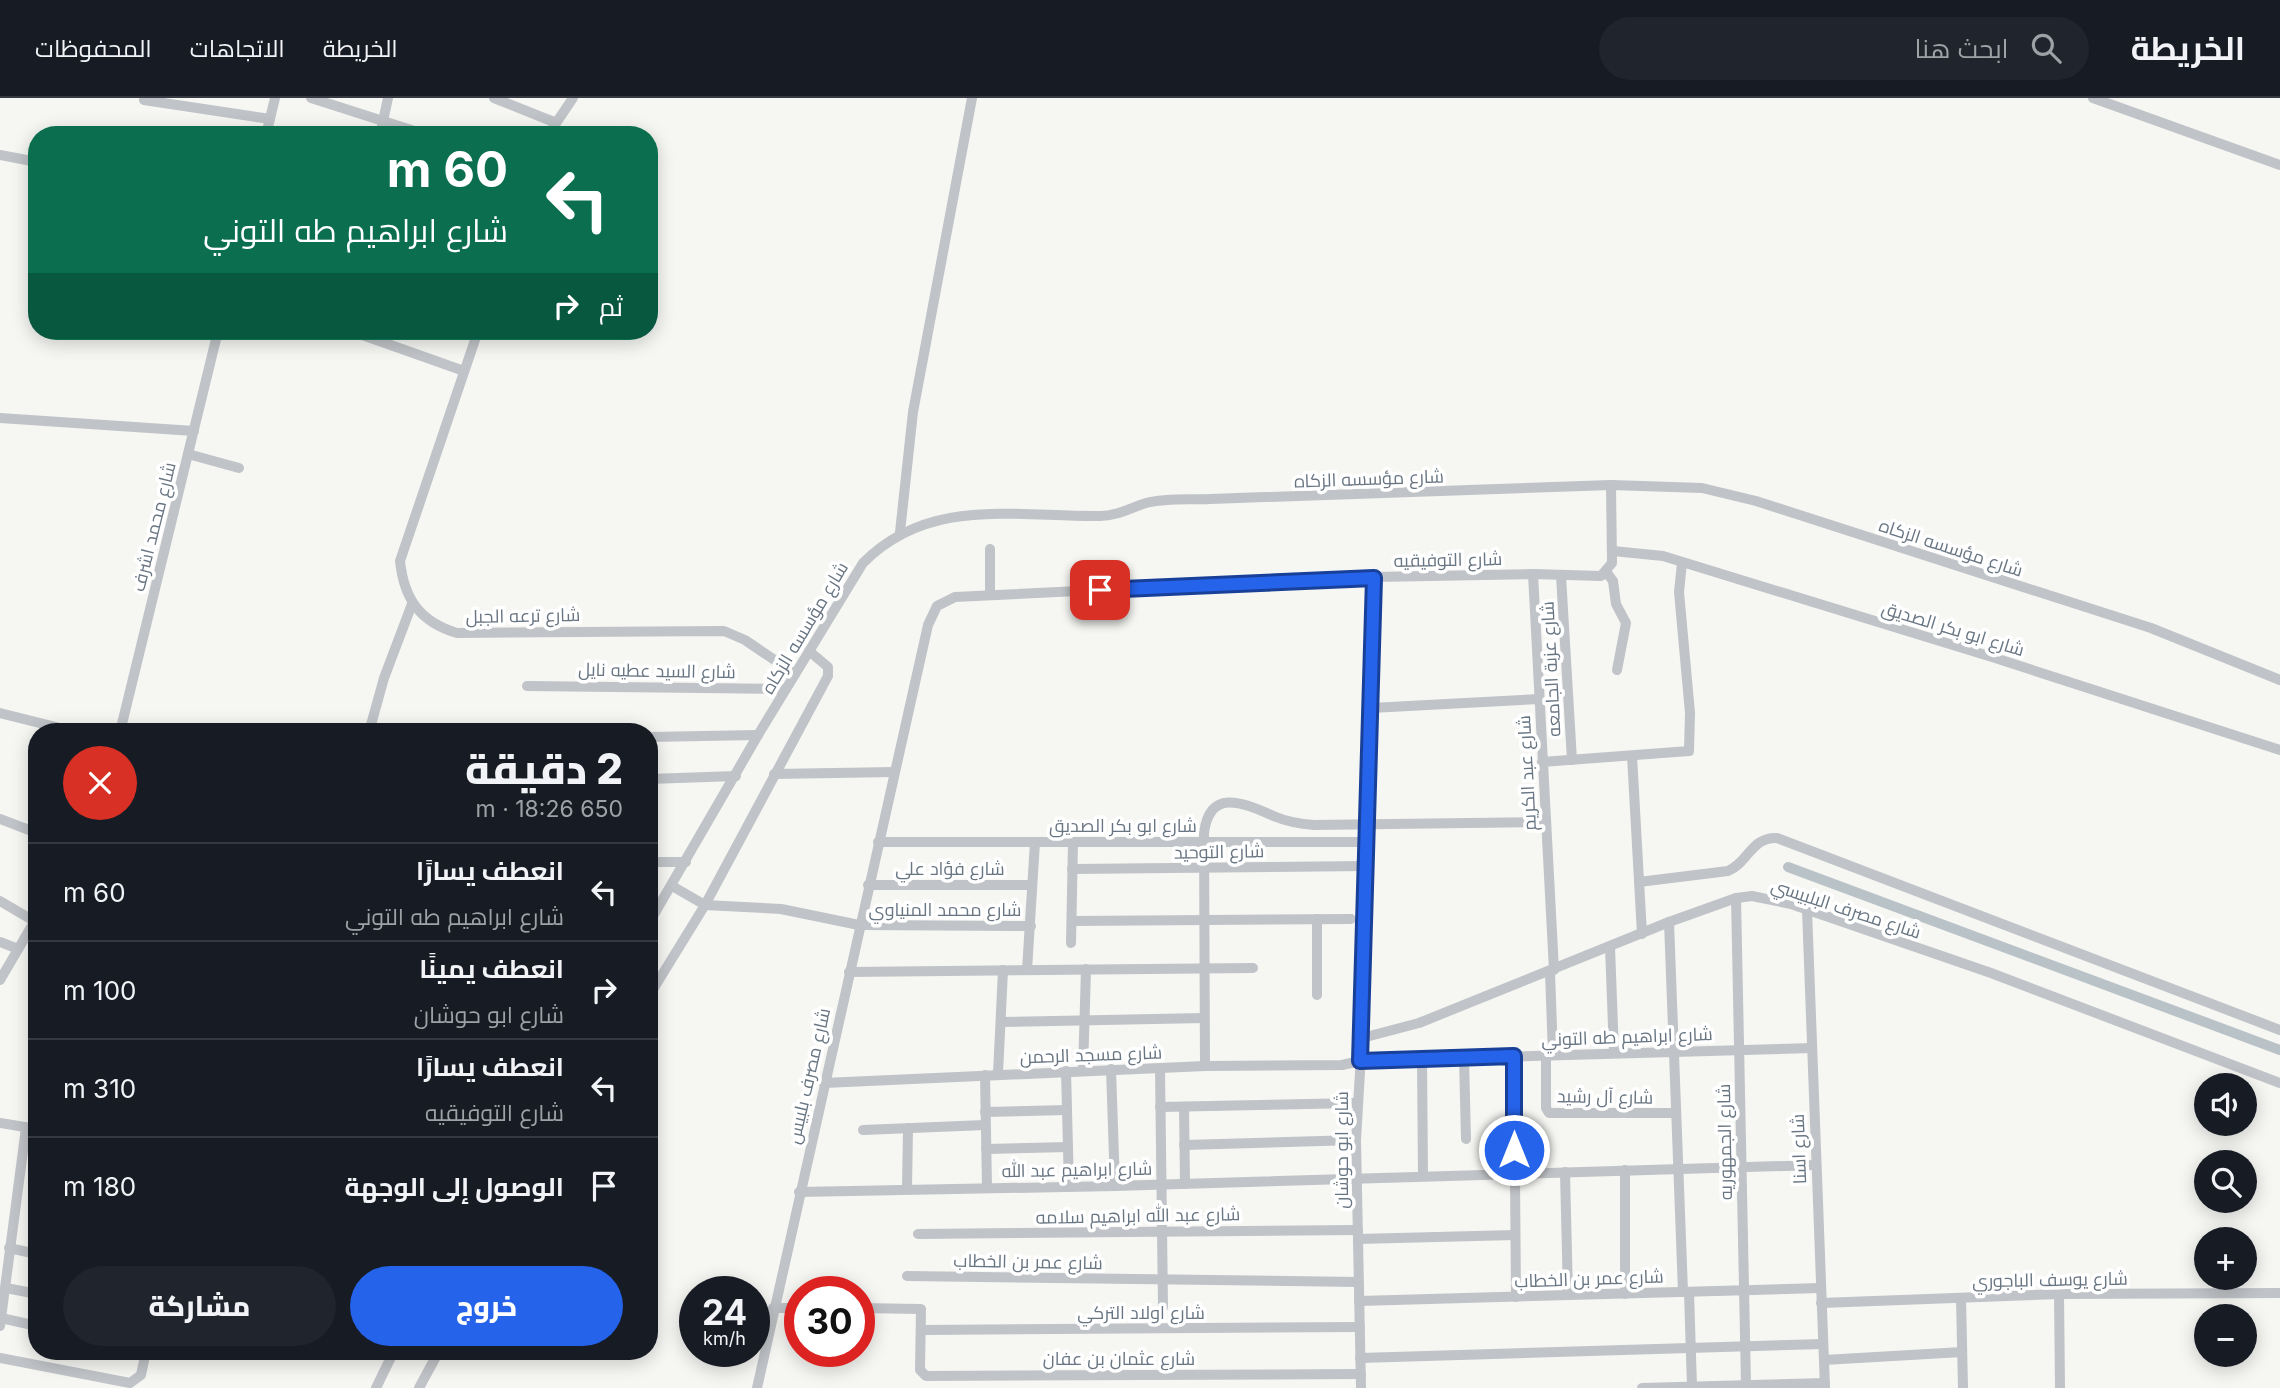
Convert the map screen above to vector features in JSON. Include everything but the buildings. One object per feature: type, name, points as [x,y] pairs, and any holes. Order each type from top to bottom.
[{"type":"street","points":[[268,126],[275,98]]},
{"type":"street","points":[[311,98],[401,126]]},
{"type":"street","points":[[382,126],[388,98]]},
{"type":"street","points":[[494,98],[554,122]]},
{"type":"street","points":[[552,126],[573,98]]},
{"type":"street","points":[[900,533],[914,412],[972,98]]},
{"type":"street","points":[[2093,98],[2280,165]]},
{"type":"street","points":[[144,100],[270,120]]},
{"type":"street","points":[[0,155],[28,160]]},
{"type":"street","name":"شارع محمد اشرف","points":[[122,723],[216,340]]},
{"type":"street","points":[[376,340],[464,371]]},
{"type":"street","points":[[372,723],[384,678],[412,604],[402,583],[400,561],[475,340]]},
{"type":"street","points":[[0,418],[194,431]]},
{"type":"street","points":[[188,454],[239,468]]},
{"type":"street","points":[[1611,485],[1613,551],[1612,563],[1606,573],[1613,581],[1616,604],[1626,623],[1617,670]]},
{"type":"street","name":"شارع مؤسسه الزكاه","points":[[658,909],[758,735],[863,563],[880,546],[900,533],[950,517],[1025,513],[1098,516],[1165,501],[1611,485],[1702,488],[1756,501],[2151,628],[2280,680]]},
{"type":"street","points":[[990,549],[990,595]]},
{"type":"street","name":"شارع ابو بكر الصديق","points":[[1613,551],[1663,556],[1992,657],[2280,750]]},
{"type":"street","points":[[1542,762],[1689,751],[1691,744],[1679,592],[1682,564]]},
{"type":"street","name":"شارع التوفيقيه","points":[[894,772],[932,615],[945,600],[990,595],[1374,578],[1533,574],[1594,578],[1606,573]]},
{"type":"street","name":"شارع عبد الكريم","points":[[1533,574],[1552,971],[1549,1055]]},
{"type":"street","name":"شارع عزبة الجامعه","points":[[1561,576],[1573,760]]},
{"type":"street","name":"شارع ابو حوشان","points":[[1361,1388],[1356,1103],[1362,1038],[1374,578]]},
{"type":"street","name":"شارع ترعه الجبل","points":[[412,604],[423,618],[457,633],[724,631],[745,640],[795,674]]},
{"type":"street","points":[[658,981],[705,905],[828,676],[828,667],[807,655]]},
{"type":"street","name":"شارع السيد عطيه نايل","points":[[527,685],[786,689]]},
{"type":"street","points":[[1371,708],[1539,699]]},
{"type":"street","points":[[0,713],[40,723]]},
{"type":"street","points":[[658,737],[758,735]]},
{"type":"street","points":[[1632,756],[1642,933]]},
{"type":"street","points":[[774,774],[894,772]]},
{"type":"street","name":"شارع مصرف بلبيس","points":[[757,1388],[894,772]]},
{"type":"street","points":[[658,779],[736,776]]},
{"type":"street","points":[[1205,1066],[1204,842],[1205,822],[1210,812],[1230,801],[1301,824],[1545,822]]},
{"type":"street","points":[[0,819],[28,830]]},
{"type":"street","points":[[1639,882],[1728,871],[1738,864],[1755,844],[1777,838],[2280,1030]]},
{"type":"street","name":"شارع ابو بكر الصديق","points":[[878,842],[1367,842]]},
{"type":"street","points":[[1027,970],[1035,842]]},
{"type":"street","points":[[1071,943],[1073,842]]},
{"type":"street","points":[[658,862],[686,862]]},
{"type":"street","name":"شارع التوحيد","points":[[1072,869],[1367,866]]},
{"type":"street","name":"شارع فؤاد علي","points":[[868,886],[1032,885]]},
{"type":"street","points":[[672,886],[705,905]]},
{"type":"street","name":"شارع مصرف البلبيسي","points":[[1362,1038],[1412,1025],[1669,922],[1736,898],[1770,898],[1991,974],[2280,1083]]},
{"type":"street","name":"شارع الجمهوريه","points":[[1736,898],[1746,1385]]},
{"type":"street","points":[[0,901],[28,915]]},
{"type":"street","name":"شارع محمد المنياوي","points":[[705,905],[781,909],[859,925],[1031,926]]},
{"type":"street","name":"شارع اسنا","points":[[1807,910],[1825,1385]]},
{"type":"street","points":[[1317,919],[1317,995]]},
{"type":"street","points":[[1072,921],[1351,919]]},
{"type":"street","points":[[1669,922],[1678,1169],[1692,1387]]},
{"type":"street","points":[[0,980],[28,932]]},
{"type":"street","points":[[0,942],[18,949]]},
{"type":"street","points":[[1610,947],[1614,1054]]},
{"type":"street","points":[[849,972],[1253,968]]},
{"type":"street","points":[[1083,1071],[1086,969]]},
{"type":"street","points":[[998,1074],[1003,970]]},
{"type":"street","points":[[1001,1021],[1204,1018]]},
{"type":"street","name":"شارع ابراهيم طه التوني","points":[[1360,1061],[1812,1048]]},
{"type":"street","name":"شارع آل رشيد","points":[[1549,1055],[1548,1112],[1676,1113]]},
{"type":"street","points":[[1514,1056],[1516,1297]]},
{"type":"street","points":[[1464,1058],[1466,1139]]},
{"type":"street","points":[[1422,1059],[1423,1176]]},
{"type":"street","name":"شارع مسجد الرحمن","points":[[824,1083],[1111,1069],[1342,1065],[1360,1061]]},
{"type":"street","points":[[1160,1068],[1163,1307]]},
{"type":"street","points":[[1111,1069],[1115,1186]]},
{"type":"street","points":[[1066,1071],[1069,1187]]},
{"type":"street","points":[[985,1075],[986,1188]]},
{"type":"street","points":[[1160,1107],[1356,1103]]},
{"type":"street","points":[[1184,1107],[1185,1184]]},
{"type":"street","points":[[985,1112],[1067,1110]]},
{"type":"street","points":[[0,1123],[28,1127]]},
{"type":"street","points":[[863,1130],[985,1125]]},
{"type":"street","points":[[907,1189],[908,1128]]},
{"type":"street","points":[[1184,1145],[1356,1140]]},
{"type":"street","points":[[986,1149],[1068,1147]]},
{"type":"street","points":[[28,1149],[9,1248],[1,1322],[28,1325]]},
{"type":"street","name":"شارع ابراهيم عبد الله","points":[[799,1192],[1162,1185],[1816,1165]]},
{"type":"street","points":[[1625,1170],[1625,1294]]},
{"type":"street","points":[[1565,1172],[1568,1295]]},
{"type":"street","name":"شارع عبد الله ابراهيم سلامه","points":[[918,1234],[1515,1234]]},
{"type":"street","points":[[9,1248],[28,1252]]},
{"type":"street","name":"شارع عمر بن الخطاب","points":[[907,1276],[1358,1282]]},
{"type":"street","points":[[6,1288],[28,1292]]},
{"type":"street","name":"شارع عمر بن الخطاب","points":[[1359,1301],[1820,1288]]},
{"type":"street","name":"شارع يوسف الباجوري","points":[[1821,1303],[2059,1294],[2280,1293]]},
{"type":"street","points":[[2059,1294],[2060,1388]]},
{"type":"street","points":[[1961,1298],[1963,1388]]},
{"type":"street","points":[[773,1308],[784,1308]]},
{"type":"street","points":[[875,1308],[920,1308],[922,1330]]},
{"type":"street","name":"شارع اولاد التركي","points":[[922,1330],[1360,1327]]},
{"type":"street","name":"شارع عثمان بن عفان","points":[[922,1330],[920,1370],[926,1376],[1361,1374]]},
{"type":"street","points":[[1360,1358],[1823,1344]]},
{"type":"street","points":[[1824,1360],[1962,1352]]},
{"type":"street","points":[[0,1358],[131,1383],[141,1375],[144,1360]]},
{"type":"street","points":[[376,1388],[390,1360]]},
{"type":"street","points":[[419,1388],[434,1360]]},
{"type":"street","points":[[1642,1388],[1825,1385]]},
{"type":"waterway","points":[[1788,867],[2280,1050]]},
{"type":"route","points":[[1100,590],[1374,578],[1360,1061],[1514,1056],[1514,1150]]}]
